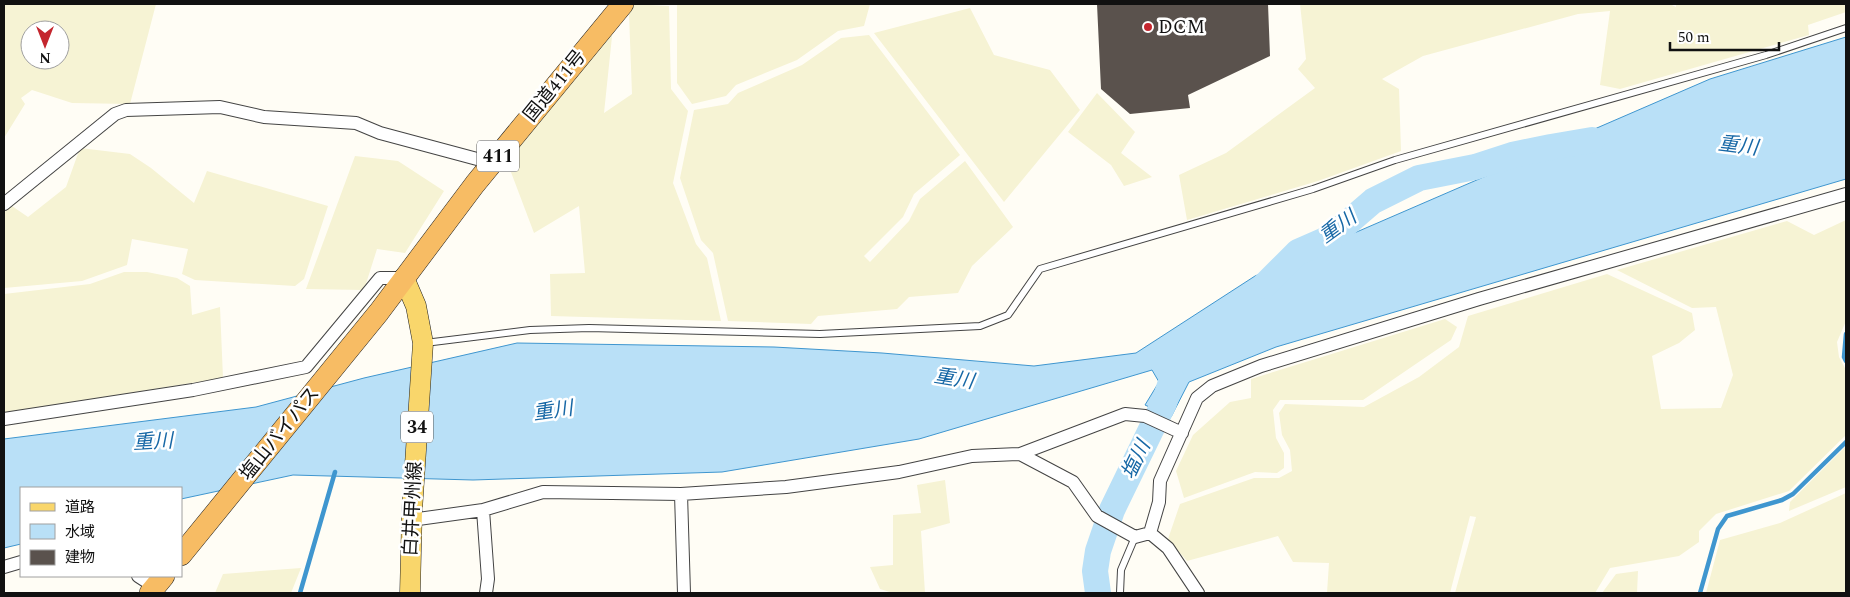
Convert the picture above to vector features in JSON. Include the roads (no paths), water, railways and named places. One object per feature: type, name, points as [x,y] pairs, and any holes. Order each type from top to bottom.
[{"type":"highway","name":"国道411号","points":[[379,312],[492,163],[623,4]]},
{"type":"highway","name":"塩山バイパス","points":[[182,554],[379,312]]},
{"type":"main road","name":"白井甲州線","points":[[404,278],[416,306],[423,343],[412,516],[410,593]]},
{"type":"street","points":[[4,204],[115,114],[126,110],[220,107],[264,117],[356,123],[380,133],[492,163]]},
{"type":"street","points":[[1150,533],[1159,502],[1160,481],[1197,398],[1212,386],[1261,366],[1488,296],[1846,194]]},
{"type":"street","points":[[4,419],[193,390],[306,367],[380,278],[404,278]]},
{"type":"street","points":[[412,516],[483,510],[544,492],[681,494],[786,487],[899,472],[972,456],[1020,454],[1125,414],[1145,416],[1182,433]]},
{"type":"street","points":[[1020,454],[1073,482],[1097,516],[1135,536],[1150,533]]},
{"type":"street","points":[[681,494],[684,593]]},
{"type":"street","points":[[483,510],[488,579],[486,593]]},
{"type":"street","points":[[1150,533],[1168,548],[1198,593]]},
{"type":"street","points":[[4,567],[20,562]]},
{"type":"lane","points":[[423,343],[530,330],[589,328],[820,334],[980,326],[1008,315],[1040,270],[1313,189],[1405,158],[1766,55],[1846,28]]},
{"type":"lane","points":[[1120,593],[1121,570],[1135,536]]},
{"type":"water","points":[[1846,37],[1846,179],[1276,347],[1189,382],[1171,417],[1145,405],[1159,382],[1152,370],[919,439],[722,472],[473,480],[293,475],[182,499],[182,487],[20,487],[20,544],[4,548],[4,439],[256,407],[364,378],[517,343],[774,347],[882,353],[1034,366],[1136,353],[1255,276],[1710,79]]},
{"type":"waterway","name":"重川","points":[[1264,286],[1298,252],[1330,238],[1373,201],[1419,178],[1475,167],[1512,155],[1592,140]]},
{"type":"waterway","points":[[1846,334],[1844,357],[1846,361]]},
{"type":"waterway","name":"塩川","points":[[1098,593],[1095,571],[1098,551],[1112,510],[1164,403],[1172,379]]},
{"type":"waterway","points":[[1700,593],[1718,529],[1727,516],[1782,500],[1793,494],[1846,442]]},
{"type":"waterway","points":[[300,593],[335,472]]},
{"type":"place","name":"DCM","points":[[1148,27]]}]
